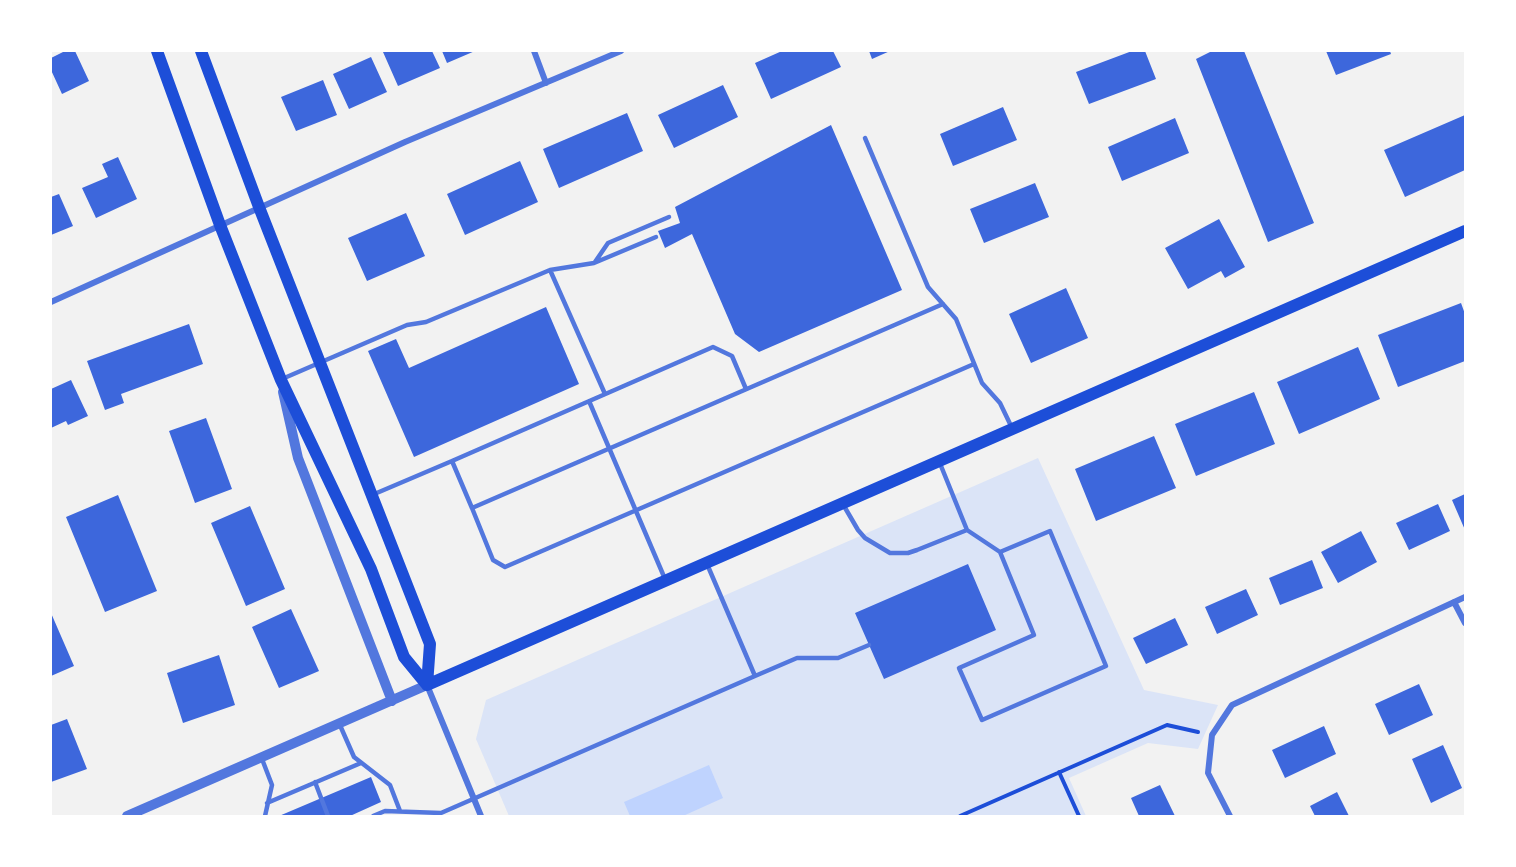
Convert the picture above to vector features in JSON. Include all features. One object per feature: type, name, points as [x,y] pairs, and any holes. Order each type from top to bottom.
[{"type":"main road","points":[[157,51],[220,225],[281,380],[371,569],[404,657],[427,685]]},
{"type":"main road","points":[[201,51],[259,207],[430,644],[427,685]]},
{"type":"main road","points":[[427,685],[1465,231]]},
{"type":"street","points":[[534,51],[546,83]]},
{"type":"street","points":[[51,302],[405,142],[621,51]]},
{"type":"street","points":[[281,380],[298,458],[392,701]]},
{"type":"street","points":[[1230,816],[1208,773],[1212,735],[1232,705],[1465,597]]},
{"type":"street","points":[[1454,602],[1465,623]]},
{"type":"street","points":[[127,816],[427,685],[481,816]]},
{"type":"lane","points":[[865,138],[928,287],[956,319],[982,383],[1000,403],[1012,428]]},
{"type":"lane","points":[[594,262],[608,243],[669,216]]},
{"type":"lane","points":[[281,380],[407,325],[426,322],[550,270],[594,262],[656,237]]},
{"type":"lane","points":[[550,270],[605,394]]},
{"type":"lane","points":[[472,508],[943,304]]},
{"type":"lane","points":[[372,495],[713,347],[732,356],[746,389]]},
{"type":"lane","points":[[452,460],[493,560],[505,567],[974,364]]},
{"type":"lane","points":[[589,401],[666,582]]},
{"type":"lane","points":[[939,460],[967,530],[1000,552],[1034,634],[958,668],[982,720],[1106,666],[1050,531],[1000,552]]},
{"type":"lane","points":[[842,503],[865,538],[890,553],[908,553],[967,530]]},
{"type":"lane","points":[[708,564],[755,676]]},
{"type":"lane","points":[[374,816],[385,811],[441,813],[797,658],[838,658],[869,645]]},
{"type":"lane","points":[[339,723],[354,757],[390,785],[400,812]]},
{"type":"lane","points":[[261,757],[272,785],[265,816]]},
{"type":"lane","points":[[267,803],[361,763]]},
{"type":"lane","points":[[315,782],[328,816]]},
{"type":"path","points":[[960,816],[1167,725],[1212,735]]},
{"type":"path","points":[[1059,772],[1079,816]]},
{"type":"shaded area","points":[[1038,458],[1144,690],[1218,705],[1198,749],[1148,743],[1069,778],[1086,816],[509,816],[476,739],[486,700]]},
{"type":"water","points":[[709,765],[723,798],[683,816],[630,816],[624,802]]},
{"type":"building","points":[[65,51],[75,51],[89,81],[62,94],[51,70],[51,58]]},
{"type":"building","points":[[432,51],[440,68],[398,86],[383,52]]},
{"type":"building","points":[[442,51],[475,51],[447,63]]},
{"type":"building","points":[[782,51],[833,51],[841,67],[771,99],[755,63]]},
{"type":"building","points":[[869,51],[890,51],[872,59]]},
{"type":"building","points":[[1132,51],[1145,51],[1156,79],[1089,104],[1076,72]]},
{"type":"building","points":[[1212,51],[1244,51],[1314,223],[1268,242],[1196,59]]},
{"type":"building","points":[[1326,51],[1390,51],[1391,54],[1336,75]]},
{"type":"building","points":[[371,57],[387,92],[349,109],[333,74]]},
{"type":"building","points":[[323,80],[337,115],[296,131],[281,97]]},
{"type":"building","points":[[723,85],[738,117],[674,148],[658,115]]},
{"type":"building","points":[[1003,107],[1017,140],[953,166],[940,134]]},
{"type":"building","points":[[627,113],[643,151],[559,188],[543,149]]},
{"type":"building","points":[[1465,115],[1465,170],[1405,197],[1384,150]]},
{"type":"building","points":[[1175,118],[1189,153],[1122,181],[1108,147]]},
{"type":"building","points":[[831,125],[902,290],[759,352],[735,334],[692,234],[665,248],[658,231],[680,223],[675,207]]},
{"type":"building","points":[[118,157],[137,199],[96,218],[82,188],[108,177],[102,164]]},
{"type":"building","points":[[520,161],[538,202],[465,235],[447,194]]},
{"type":"building","points":[[1035,183],[1049,217],[984,243],[970,209]]},
{"type":"building","points":[[59,194],[73,226],[51,235],[51,197]]},
{"type":"building","points":[[406,213],[425,256],[367,281],[348,238]]},
{"type":"building","points":[[1219,219],[1245,267],[1225,278],[1221,271],[1188,289],[1165,248]]},
{"type":"building","points":[[1066,288],[1088,338],[1031,363],[1009,314]]},
{"type":"building","points":[[1461,303],[1465,314],[1465,361],[1398,387],[1378,335]]},
{"type":"building","points":[[546,307],[579,384],[414,457],[368,351],[396,339],[409,368]]},
{"type":"building","points":[[189,324],[203,364],[121,394],[124,403],[105,410],[87,361]]},
{"type":"building","points":[[1358,347],[1380,399],[1299,434],[1277,382]]},
{"type":"building","points":[[71,380],[88,416],[68,425],[66,421],[51,428],[51,389]]},
{"type":"building","points":[[1254,392],[1275,444],[1196,476],[1175,424]]},
{"type":"building","points":[[206,418],[232,489],[195,503],[169,431]]},
{"type":"building","points":[[1154,436],[1176,488],[1096,521],[1075,469]]},
{"type":"building","points":[[1465,494],[1465,530],[1452,500]]},
{"type":"building","points":[[118,495],[157,591],[105,612],[66,517]]},
{"type":"building","points":[[1438,504],[1450,531],[1409,550],[1396,523]]},
{"type":"building","points":[[250,506],[285,589],[246,606],[211,523]]},
{"type":"building","points":[[1361,531],[1377,562],[1338,583],[1321,552]]},
{"type":"building","points":[[1312,560],[1323,588],[1280,605],[1269,578]]},
{"type":"building","points":[[968,564],[996,630],[884,679],[855,613]]},
{"type":"building","points":[[1246,589],[1258,615],[1217,634],[1205,607]]},
{"type":"building","points":[[291,609],[319,671],[279,688],[252,627]]},
{"type":"building","points":[[51,613],[74,666],[51,676]]},
{"type":"building","points":[[1175,618],[1188,645],[1146,664],[1133,638]]},
{"type":"building","points":[[219,655],[235,705],[183,723],[167,673]]},
{"type":"building","points":[[1419,684],[1433,715],[1389,735],[1375,704]]},
{"type":"building","points":[[67,719],[87,769],[51,782],[51,725]]},
{"type":"building","points":[[1324,726],[1336,754],[1285,778],[1272,750]]},
{"type":"building","points":[[1443,745],[1462,788],[1431,803],[1412,759]]},
{"type":"building","points":[[371,777],[381,802],[350,816],[279,816]]},
{"type":"building","points":[[1160,785],[1175,816],[1139,816],[1131,798]]},
{"type":"building","points":[[1337,792],[1349,816],[1315,816],[1310,806]]}]
